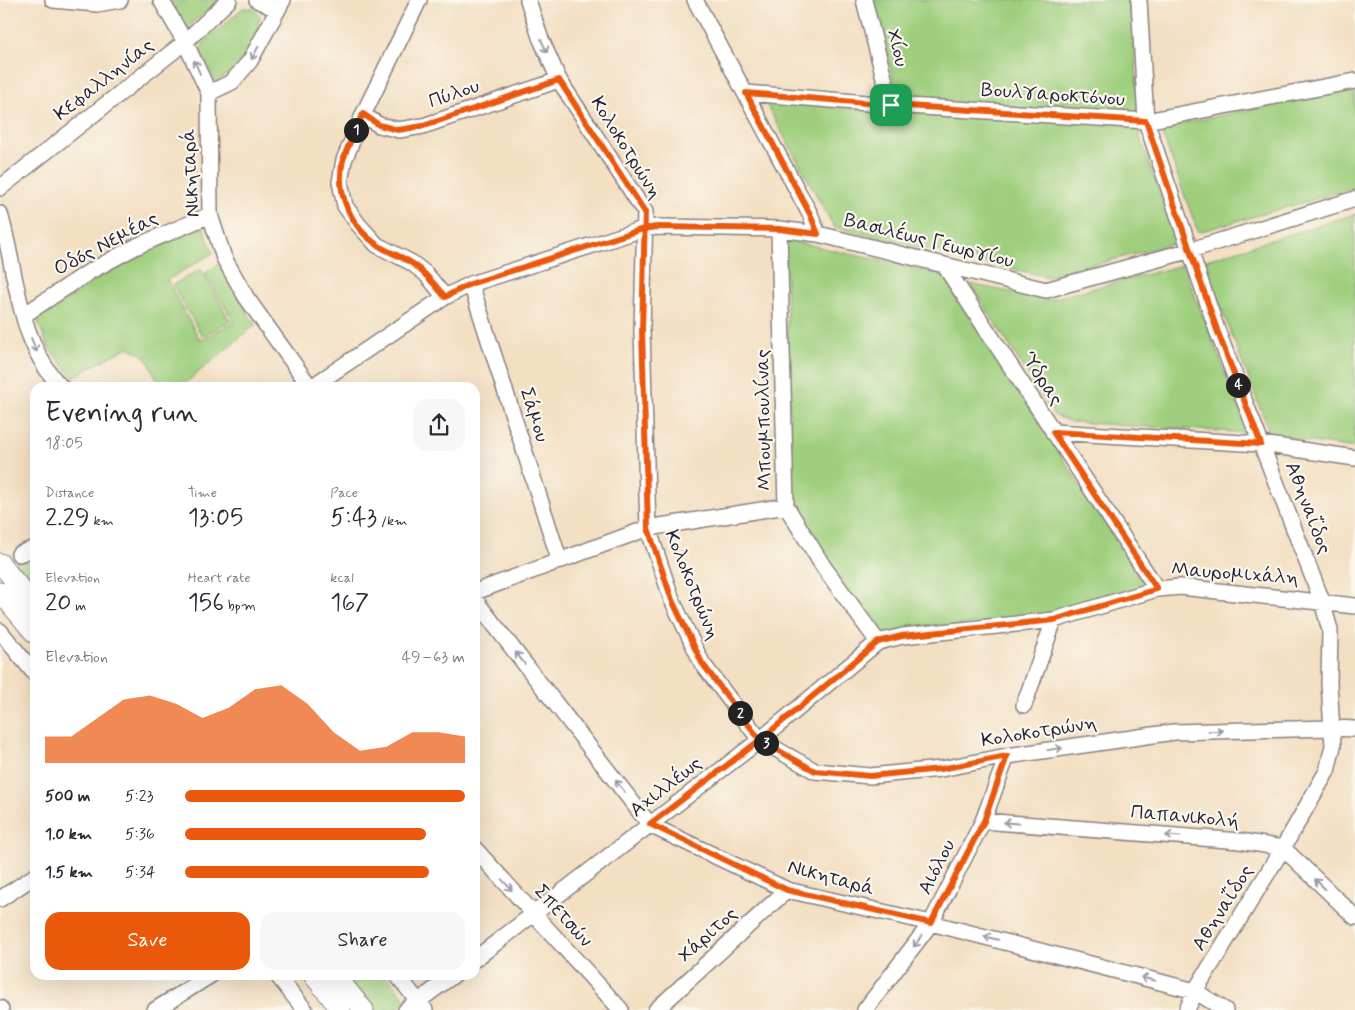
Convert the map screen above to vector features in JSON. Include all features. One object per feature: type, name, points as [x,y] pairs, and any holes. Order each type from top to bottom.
[{"type":"main road","points":[[0,563],[30,600]]},
{"type":"main road","points":[[0,592],[30,628]]},
{"type":"main road","points":[[317,980],[341,1010]]},
{"type":"main road","points":[[340,980],[364,1010]]},
{"type":"street","points":[[54,0],[97,4],[120,0]]},
{"type":"street","name":"Νικηταρά","points":[[161,0],[185,42],[208,93],[210,215],[224,258],[246,297],[307,382]]},
{"type":"street","name":"Κεφαλληνίας","points":[[0,188],[185,42],[229,0]]},
{"type":"street","points":[[208,93],[232,82],[250,61],[280,4],[257,0]]},
{"type":"street","points":[[419,0],[363,114],[344,160],[340,182],[345,206],[377,245],[412,263],[426,274],[445,297]]},
{"type":"street","name":"Κολοκοτρώνη","points":[[528,0],[540,37],[559,80],[645,212],[643,229],[642,331],[648,528],[672,600],[702,663],[760,740],[815,771],[870,776],[941,769],[1007,756],[1174,732],[1355,729]]},
{"type":"street","points":[[696,0],[810,214],[818,234]]},
{"type":"street","name":"Χίου","points":[[864,0],[891,105]]},
{"type":"street","name":"Αθηναΐδος","points":[[1139,0],[1146,121],[1217,330],[1322,601],[1330,630],[1332,746],[1327,771],[1283,848],[1195,991],[1187,1010]]},
{"type":"street","name":"Πύλου","points":[[363,114],[379,125],[398,130],[423,126],[559,80]]},
{"type":"street","name":"Βουλγαροκτόνου","points":[[746,93],[891,105],[1146,121],[1355,80]]},
{"type":"street","name":"Βασιλέως Γεωργίου","points":[[318,382],[445,297],[470,284],[643,229],[657,227],[779,229],[818,234],[1046,290],[1191,250],[1355,198]]},
{"type":"street","points":[[0,214],[24,315],[35,348],[56,382]]},
{"type":"street","name":"Οδóς Νεμέας","points":[[24,315],[88,272],[137,246],[210,215]]},
{"type":"street","name":"Μπουμπουλίνας","points":[[779,229],[786,506],[823,566],[878,642]]},
{"type":"street","name":"Ύδρας","points":[[944,265],[1157,589]]},
{"type":"street","name":"Σάμου","points":[[470,284],[559,559]]},
{"type":"street","points":[[1053,432],[1261,444],[1355,458]]},
{"type":"street","points":[[480,590],[559,559],[648,528],[786,506]]},
{"type":"street","points":[[20,554],[30,550]]},
{"type":"street","name":"Μαυρομιχάλη","points":[[878,642],[902,636],[1054,620],[1157,589],[1181,586],[1355,606]]},
{"type":"street","name":"Νικηταρά","points":[[480,606],[650,824],[787,890],[931,923],[1195,991],[1225,1010]]},
{"type":"street","points":[[1024,705],[1054,620]]},
{"type":"street","points":[[0,631],[30,668]]},
{"type":"street","name":"Αχιλλέως","points":[[480,955],[760,740],[878,642]]},
{"type":"street","name":"Αιόλου","points":[[865,1010],[931,923],[984,821],[1007,756]]},
{"type":"street","name":"Παπανικολή","points":[[984,821],[1240,841],[1283,848]]},
{"type":"street","points":[[1283,848],[1355,918]]},
{"type":"street","name":"Σπετσών","points":[[480,855],[622,1010]]},
{"type":"street","points":[[0,899],[30,879]]},
{"type":"street","name":"Χάριτος","points":[[656,1010],[787,890]]},
{"type":"street","points":[[155,1010],[203,980]]},
{"type":"street","points":[[281,980],[306,1010]]},
{"type":"street","points":[[400,980],[416,1007],[448,980]]},
{"type":"green space","points":[[169,0],[218,0],[185,30]]},
{"type":"green space","points":[[873,0],[1133,0],[1139,134],[1177,243],[1047,277],[834,227],[764,100],[902,114]]},
{"type":"green space","points":[[243,8],[253,8],[260,16],[255,36],[239,63],[215,82],[200,53],[204,42]]},
{"type":"green space","points":[[1355,88],[1355,188],[1198,232],[1160,128]]},
{"type":"green space","points":[[1355,214],[1355,448],[1271,436],[1203,261]]},
{"type":"green space","points":[[203,226],[213,253],[167,280],[200,340],[234,322],[205,273],[219,264],[255,325],[187,382],[158,382],[146,357],[128,347],[73,377],[48,347],[37,319],[120,264]]},
{"type":"green space","points":[[792,241],[944,275],[1146,587],[1054,616],[881,633],[867,621],[792,506],[785,244]]},
{"type":"green space","points":[[1183,265],[1249,433],[1071,422],[1054,415],[970,284],[1048,300]]},
{"type":"green space","points":[[201,269],[230,321],[202,336],[173,285]]},
{"type":"green space","points":[[30,556],[30,589],[11,564]]},
{"type":"green space","points":[[346,980],[390,980],[407,1001],[395,1010],[370,1010]]},
{"type":"route","points":[[891,105],[746,93],[810,214],[818,234],[779,229],[657,227],[643,229],[470,284],[445,297],[426,274],[412,263],[377,245],[345,206],[340,182],[344,160],[363,114],[379,125],[398,130],[423,126],[559,80],[645,212],[643,229],[642,331],[648,528],[672,600],[702,663],[760,740],[650,824],[787,890],[931,923],[984,821],[1007,756],[941,769],[870,776],[815,771],[760,740],[878,642],[902,636],[1054,620],[1157,589],[1053,432],[1261,444],[1217,330],[1146,121],[891,105]]}]
